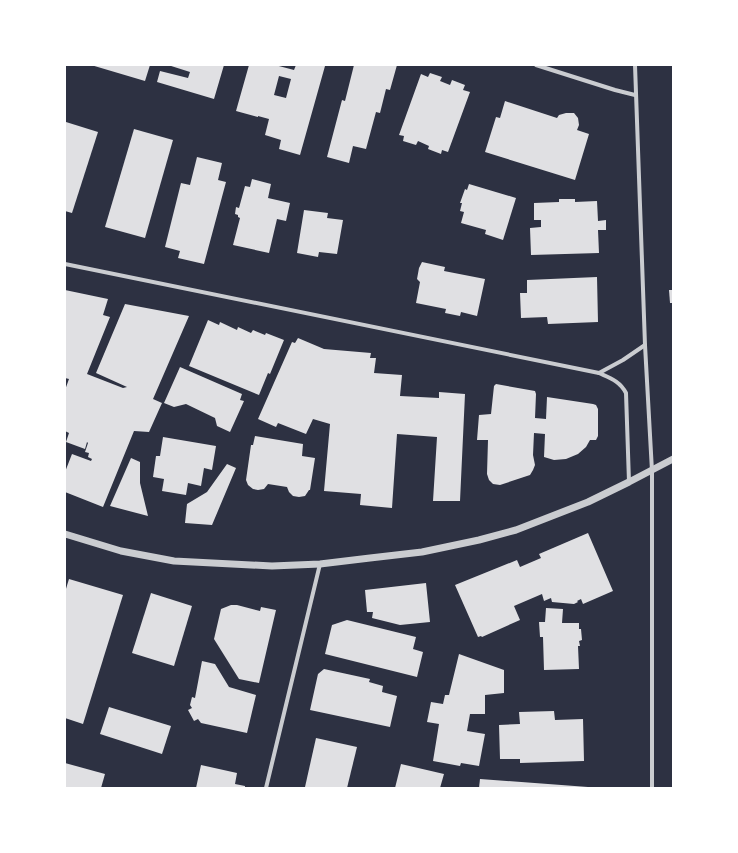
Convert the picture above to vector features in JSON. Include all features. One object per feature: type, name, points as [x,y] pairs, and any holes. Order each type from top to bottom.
[{"type":"street","points":[[536,65],[635,95]]},
{"type":"street","points":[[635,65],[645,345],[652,471],[652,788]]},
{"type":"street","points":[[65,264],[599,373],[616,381],[623,387],[626,393],[629,482]]},
{"type":"street","points":[[599,373],[623,360],[645,345]]},
{"type":"street","points":[[65,534],[121,551],[174,561],[272,566],[320,564],[422,552],[479,540],[523,527],[588,502],[652,471],[673,459]]},
{"type":"street","points":[[266,788],[320,564]]},
{"type":"building","points":[[91,65],[150,65],[145,81]]},
{"type":"building","points":[[168,65],[224,65],[214,99],[157,82],[160,71],[188,78],[190,72]]},
{"type":"building","points":[[249,65],[275,65],[294,70],[296,65],[325,66],[300,155],[279,149],[281,140],[265,135],[269,119],[236,111]],"holes":[[[279,76],[291,79],[286,98],[274,95]]]},
{"type":"building","points":[[354,65],[397,65],[390,90],[386,89],[380,113],[376,112],[366,149],[353,146],[349,163],[327,157],[342,100],[345,101]]},
{"type":"building","points":[[430,73],[442,77],[440,81],[450,85],[452,80],[465,85],[463,90],[470,92],[448,152],[442,150],[441,154],[428,149],[429,146],[418,141],[416,145],[403,141],[404,136],[399,135],[421,74],[428,77]]},
{"type":"building","points":[[505,101],[557,118],[559,115],[574,113],[578,118],[579,125],[577,130],[589,134],[575,180],[485,152],[496,117],[500,118]]},
{"type":"building","points":[[66,122],[98,132],[72,213],[65,211]]},
{"type":"building","points":[[134,129],[173,140],[145,238],[105,227]]},
{"type":"building","points":[[197,157],[222,163],[218,180],[226,182],[204,264],[178,258],[180,251],[165,247],[181,183],[190,185]]},
{"type":"building","points":[[252,179],[271,184],[268,198],[290,203],[286,221],[277,219],[269,253],[233,245],[240,218],[235,214],[236,207],[239,208],[245,186],[250,187]]},
{"type":"building","points":[[469,184],[516,198],[503,240],[485,234],[486,230],[461,223],[464,212],[460,211],[462,203],[460,203],[465,189],[467,190]]},
{"type":"building","points":[[559,199],[575,199],[575,202],[597,201],[598,221],[606,220],[606,230],[598,230],[599,253],[531,255],[530,228],[541,227],[541,220],[534,220],[534,203],[559,202]]},
{"type":"building","points":[[304,210],[328,213],[327,218],[343,220],[337,254],[319,252],[318,257],[297,253]]},
{"type":"building","points":[[422,262],[445,267],[444,271],[485,279],[477,316],[461,312],[460,316],[445,313],[446,309],[416,303],[420,282],[417,279]]},
{"type":"building","points":[[597,277],[598,322],[548,324],[547,317],[521,318],[520,293],[527,293],[527,280]]},
{"type":"building","points":[[65,290],[108,299],[103,315],[110,317],[87,374],[123,388],[127,387],[96,373],[125,304],[189,316],[153,399],[162,403],[149,432],[134,431],[103,507],[65,492],[65,472],[72,454],[91,461],[92,459],[88,457],[89,453],[85,452],[87,442],[85,449],[66,442],[69,433],[65,431],[65,390],[69,379],[65,378]]},
{"type":"building","points":[[669,290],[673,290],[673,303],[670,303]]},
{"type":"building","points":[[208,320],[219,325],[220,322],[237,330],[238,327],[251,333],[253,330],[284,340],[270,374],[268,373],[259,395],[189,366]]},
{"type":"building","points":[[298,338],[324,349],[371,353],[370,358],[376,358],[374,373],[402,375],[400,396],[439,398],[439,392],[465,394],[460,501],[433,501],[437,437],[397,434],[392,508],[360,505],[361,494],[324,491],[330,424],[313,419],[306,434],[278,423],[276,427],[258,419],[292,342],[295,343]]},
{"type":"building","points":[[180,367],[242,394],[240,400],[244,401],[230,432],[217,426],[215,418],[186,404],[174,407],[164,403]]},
{"type":"building","points":[[496,384],[535,391],[535,418],[546,419],[547,397],[596,405],[598,409],[598,436],[596,440],[590,440],[586,447],[578,454],[566,459],[554,460],[544,457],[545,434],[534,433],[533,455],[535,465],[530,475],[500,485],[493,484],[489,480],[487,474],[488,440],[477,440],[479,415],[491,414],[494,386]]},
{"type":"building","points":[[255,436],[303,444],[302,456],[315,458],[310,490],[305,496],[293,496],[287,487],[268,484],[264,489],[258,490],[253,489],[248,485],[246,480],[251,445],[253,445]]},
{"type":"building","points":[[163,437],[216,446],[212,470],[204,468],[201,486],[188,483],[186,495],[162,491],[164,479],[153,477],[156,456],[160,456]]},
{"type":"building","points":[[131,458],[140,462],[140,483],[148,516],[110,506]]},
{"type":"building","points":[[227,464],[236,468],[212,525],[185,523],[187,504],[207,492]]},
{"type":"building","points":[[588,533],[613,591],[583,604],[581,599],[574,604],[552,602],[551,598],[544,601],[542,594],[514,606],[520,620],[482,637],[478,637],[455,585],[517,560],[520,567],[541,558],[539,554]]},
{"type":"building","points":[[69,579],[123,595],[83,724],[65,718],[65,592]]},
{"type":"building","points":[[426,583],[430,622],[400,625],[372,618],[373,612],[367,612],[365,590]]},
{"type":"building","points":[[151,593],[192,606],[174,666],[132,653]]},
{"type":"building","points":[[231,605],[237,605],[260,611],[261,607],[276,610],[259,683],[239,679],[214,639],[221,609]]},
{"type":"building","points":[[546,608],[563,609],[562,623],[579,623],[582,640],[579,641],[580,646],[578,646],[579,669],[544,670],[543,637],[540,637],[539,622],[545,622]]},
{"type":"building","points":[[347,620],[416,637],[413,649],[423,652],[417,677],[325,654],[332,625]]},
{"type":"building","points":[[459,654],[504,670],[504,693],[485,695],[485,714],[470,714],[467,731],[485,734],[479,766],[461,763],[460,766],[433,761],[439,724],[427,722],[431,702],[443,704],[445,695],[449,695]]},
{"type":"building","points":[[202,661],[215,664],[229,687],[256,695],[247,733],[201,723],[198,719],[194,721],[188,710],[192,708],[190,705],[192,697],[195,698]]},
{"type":"building","points":[[324,669],[370,679],[369,682],[383,686],[382,692],[397,696],[390,727],[310,710],[318,674]]},
{"type":"building","points":[[109,707],[171,726],[162,754],[100,734]]},
{"type":"building","points":[[554,711],[555,720],[583,719],[584,761],[520,763],[520,759],[500,759],[499,725],[520,724],[519,712]]},
{"type":"building","points":[[316,738],[357,747],[347,788],[305,787]]},
{"type":"building","points":[[65,763],[105,774],[101,788],[65,788]]},
{"type":"building","points":[[401,764],[444,774],[440,788],[395,788]]},
{"type":"building","points":[[201,765],[237,773],[235,784],[245,786],[245,788],[196,788]]},
{"type":"building","points":[[480,779],[588,787],[588,788],[479,788]]}]
